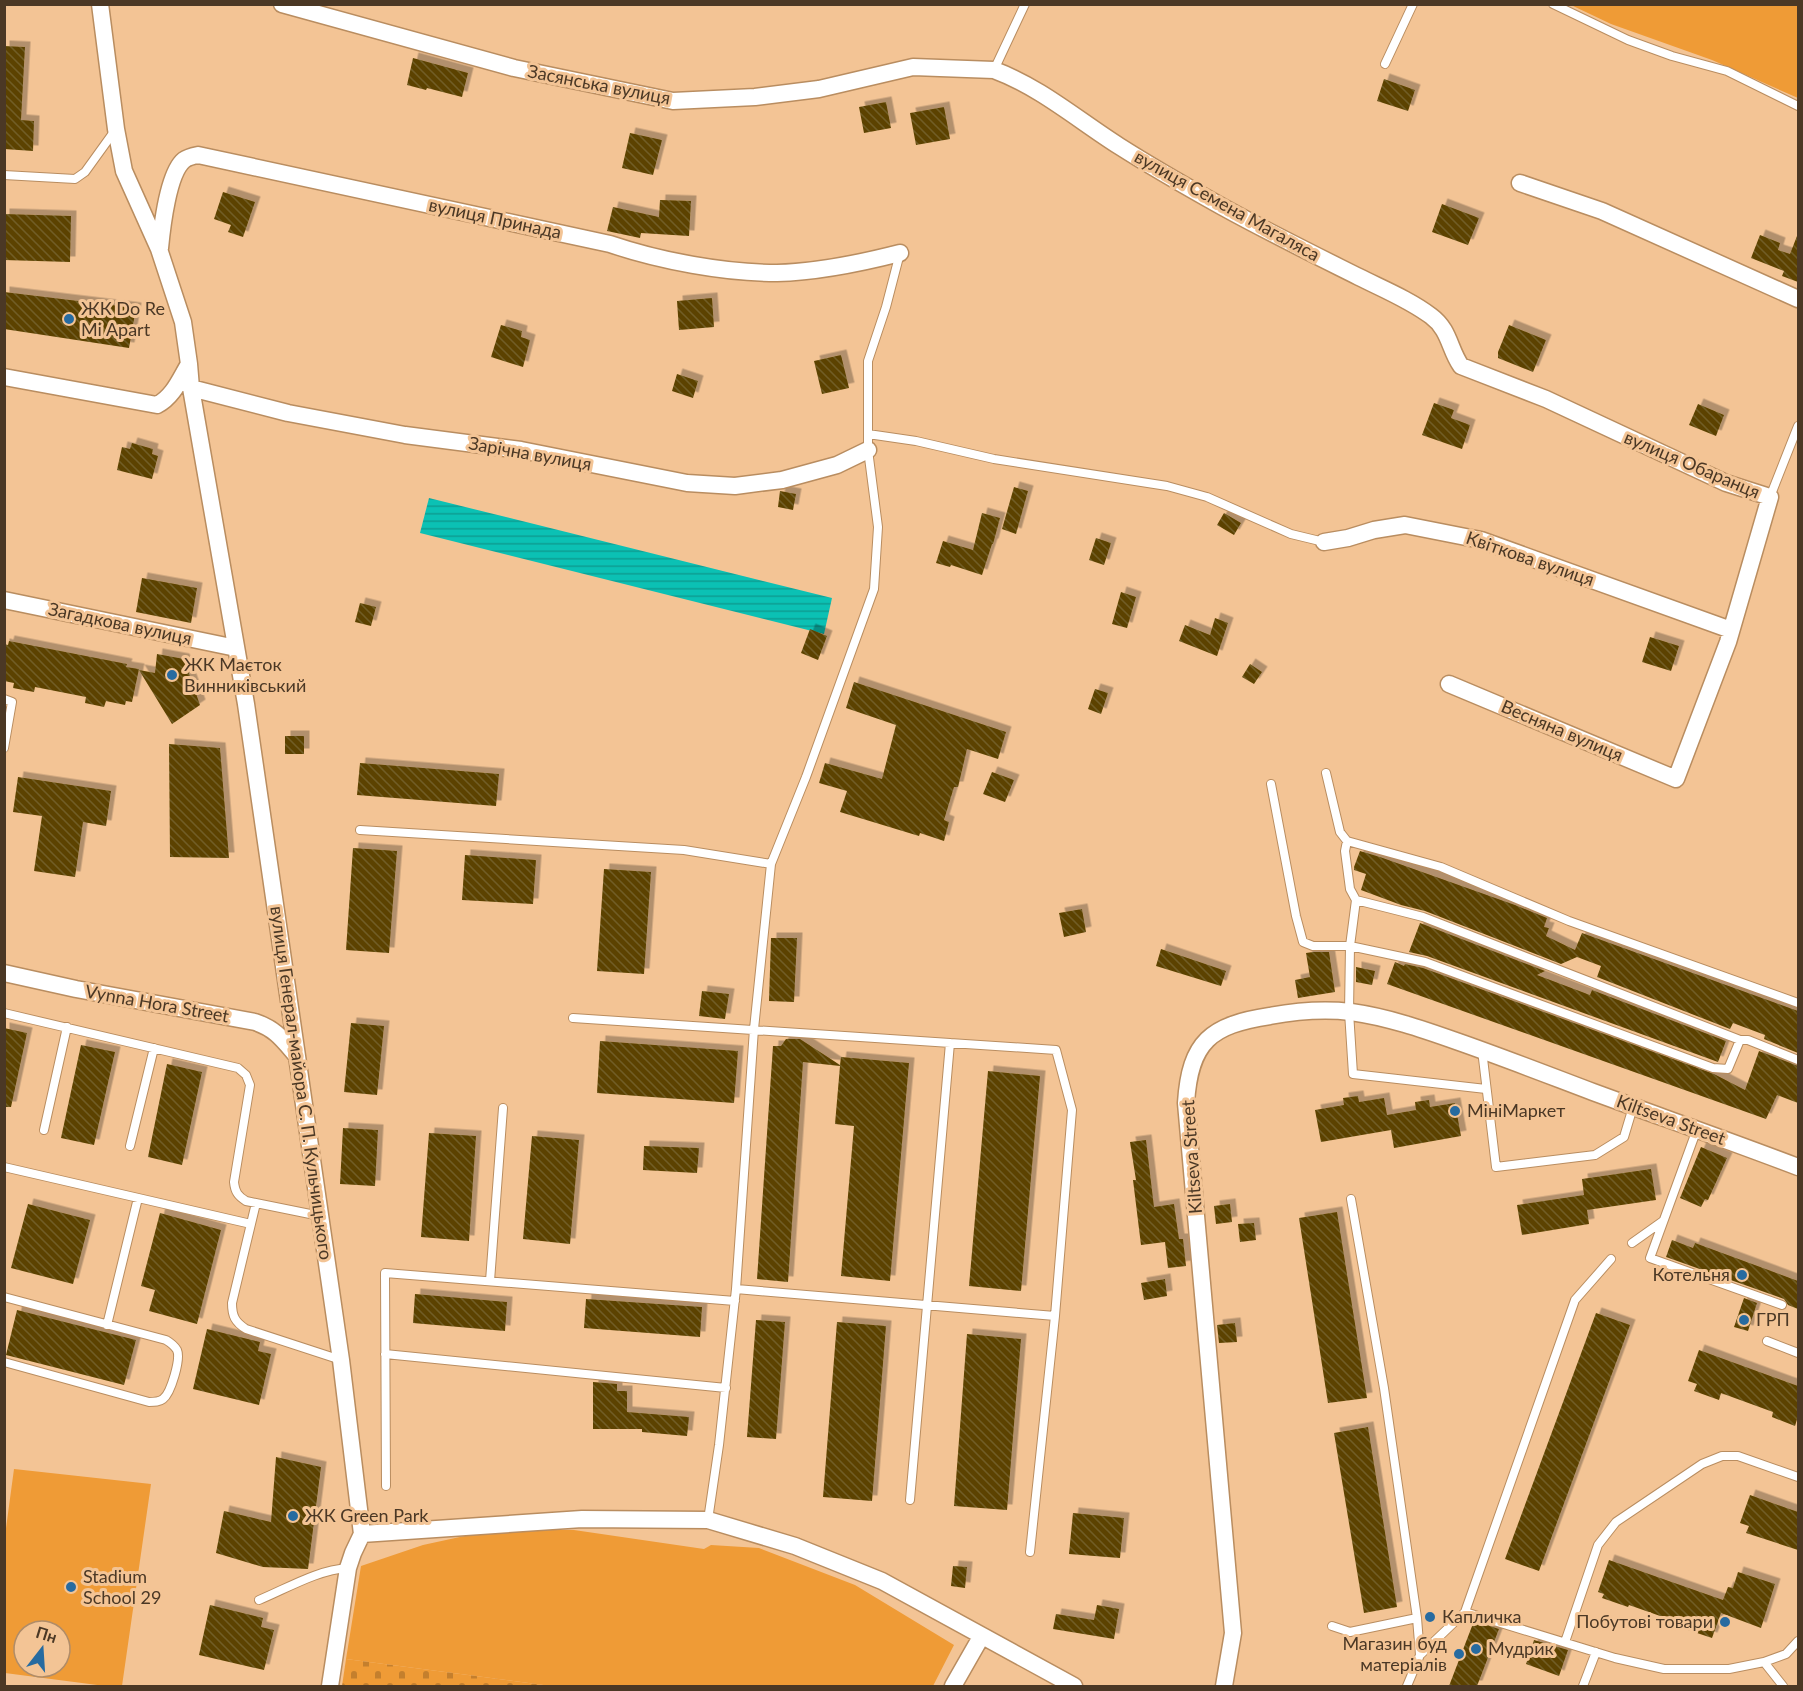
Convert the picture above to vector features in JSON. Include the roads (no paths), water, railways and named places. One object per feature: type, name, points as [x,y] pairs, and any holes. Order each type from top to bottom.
[{"type":"street","name":"вулиця Генерал-майора С. П. Кульчицького","points":[[100,4],[116,129],[124,171],[159,249],[183,322],[191,388],[236,648],[298,1056],[341,1360],[362,1534]]},
{"type":"street","name":"Засянська вулиця","points":[[282,4],[514,68],[673,101],[755,97],[819,89],[913,68],[994,70]]},
{"type":"street","name":"вулиця Семена Магаляса","points":[[994,70],[1043,94],[1119,146],[1222,207],[1402,298],[1432,316],[1443,327],[1452,346]]},
{"type":"street","name":"вулиця Принада","points":[[159,249],[176,170],[185,158],[198,155],[610,244],[642,255],[735,270],[777,273],[809,270],[868,261],[900,253]]},
{"type":"street","points":[[1520,183],[1602,211],[1798,299]]},
{"type":"street","name":"вулиця Обаранця","points":[[1452,346],[1461,366],[1546,399],[1726,483],[1770,497],[1731,630],[1676,779]]},
{"type":"street","points":[[4,377],[157,405],[171,395],[189,364]]},
{"type":"street","name":"Зарічна вулиця","points":[[191,388],[288,413],[405,435],[521,450],[687,483],[735,486],[783,480],[837,465],[868,442]]},
{"type":"street","name":"Квіткова вулиця","points":[[1324,542],[1405,525],[1446,532],[1481,540],[1731,630]]},
{"type":"street","name":"Загадкова вулиця","points":[[4,600],[236,648]]},
{"type":"street","name":"Весняна вулиця","points":[[1449,684],[1676,779]]},
{"type":"street","name":"Vynna Hora Street","points":[[4,973],[76,989],[255,1022],[277,1032],[298,1056]]},
{"type":"street","name":"Kiltseva Street","points":[[1224,1686],[1233,1633],[1186,1102],[1192,1062],[1200,1047],[1211,1035],[1226,1026],[1289,1012],[1324,1010],[1390,1020],[1482,1050],[1798,1167]]},
{"type":"street","points":[[330,1686],[348,1568],[362,1534],[582,1519],[708,1520],[795,1546],[882,1581],[1074,1686]]},
{"type":"street","points":[[952,1686],[981,1637]]},
{"type":"lane","points":[[994,70],[1025,4]]},
{"type":"lane","points":[[1384,64],[1413,4]]},
{"type":"lane","points":[[1553,4],[1628,40],[1672,56],[1727,71],[1798,106]]},
{"type":"lane","points":[[4,175],[75,180],[98,155],[116,129]]},
{"type":"lane","points":[[708,1520],[735,1301],[754,1029],[771,864],[806,777],[874,589],[878,527],[868,442],[868,361],[886,307],[900,253]]},
{"type":"lane","points":[[1770,497],[1798,426]]},
{"type":"lane","points":[[868,442],[916,441],[994,459],[1167,486],[1207,497],[1291,534],[1324,542]]},
{"type":"lane","points":[[4,699],[12,702],[4,748]]},
{"type":"lane","points":[[1326,773],[1340,831],[1347,841],[1441,867],[1569,921],[1798,1003]]},
{"type":"lane","points":[[1271,784],[1303,942],[1313,946],[1350,946],[1425,962],[1713,1068],[1728,1069],[1740,1040]]},
{"type":"lane","points":[[360,830],[684,850],[771,864]]},
{"type":"lane","points":[[1347,841],[1350,889],[1356,900],[1350,946],[1349,1012],[1353,1074],[1486,1089]]},
{"type":"lane","points":[[1356,900],[1423,917],[1740,1040],[1748,1040],[1798,1060]]},
{"type":"lane","points":[[4,1013],[238,1068],[246,1075],[250,1086],[234,1190],[246,1201],[321,1216]]},
{"type":"lane","points":[[573,1018],[1056,1050],[1072,1110],[1055,1316],[1030,1552]]},
{"type":"lane","points":[[44,1130],[67,1027]]},
{"type":"lane","points":[[910,1500],[950,1043]]},
{"type":"lane","points":[[130,1146],[154,1048]]},
{"type":"lane","points":[[1482,1050],[1496,1167],[1595,1155],[1624,1137],[1634,1107]]},
{"type":"lane","points":[[490,1281],[503,1108]]},
{"type":"lane","points":[[1697,1129],[1650,1257],[1782,1305]]},
{"type":"lane","points":[[4,1167],[251,1224]]},
{"type":"lane","points":[[107,1325],[138,1198]]},
{"type":"lane","points":[[1351,1199],[1384,1388],[1418,1618],[1420,1655]]},
{"type":"lane","points":[[256,1203],[232,1303],[232,1314],[237,1323],[246,1329],[341,1360]]},
{"type":"lane","points":[[1632,1243],[1663,1221]]},
{"type":"lane","points":[[1407,1686],[1420,1655],[1465,1612],[1575,1300],[1611,1259]]},
{"type":"lane","points":[[386,1486],[385,1273],[735,1301]]},
{"type":"lane","points":[[736,1289],[1055,1316]]},
{"type":"lane","points":[[4,1297],[166,1340],[174,1345],[178,1352],[170,1390],[158,1402],[4,1362]]},
{"type":"lane","points":[[1767,1341],[1798,1353]]},
{"type":"lane","points":[[385,1354],[726,1388]]},
{"type":"lane","points":[[1565,1642],[1598,1545],[1616,1522],[1702,1464],[1722,1456],[1738,1456],[1798,1477]]},
{"type":"lane","points":[[260,1600],[322,1573],[348,1568]]},
{"type":"lane","points":[[1465,1612],[1615,1658],[1664,1669],[1729,1669],[1764,1662],[1786,1654],[1798,1641]]},
{"type":"lane","points":[[1332,1626],[1350,1632],[1418,1618]]},
{"type":"lane","points":[[1583,1686],[1596,1652]]},
{"type":"lane","points":[[1764,1662],[1783,1686]]},
{"type":"water","points":[[429,498],[832,598],[824,634],[420,533]]},
{"type":"place","name":"ЖК Do Re Mi Apart","points":[[69,319]]},
{"type":"place","name":"ЖК Маєток Винниківський","points":[[172,675]]},
{"type":"place","name":"МініМаркет","points":[[1455,1111]]},
{"type":"place","name":"Котельня","points":[[1742,1275]]},
{"type":"place","name":"ГРП","points":[[1744,1320]]},
{"type":"place","name":"ЖК Green Park","points":[[293,1516]]},
{"type":"place","name":"Stadium School 29","points":[[71,1587]]},
{"type":"place","name":"Капличка","points":[[1430,1617]]},
{"type":"place","name":"Побутові товари","points":[[1725,1622]]},
{"type":"place","name":"Мудрик","points":[[1476,1649]]},
{"type":"place","name":"Магазин буд матеріалів","points":[[1459,1654]]}]
